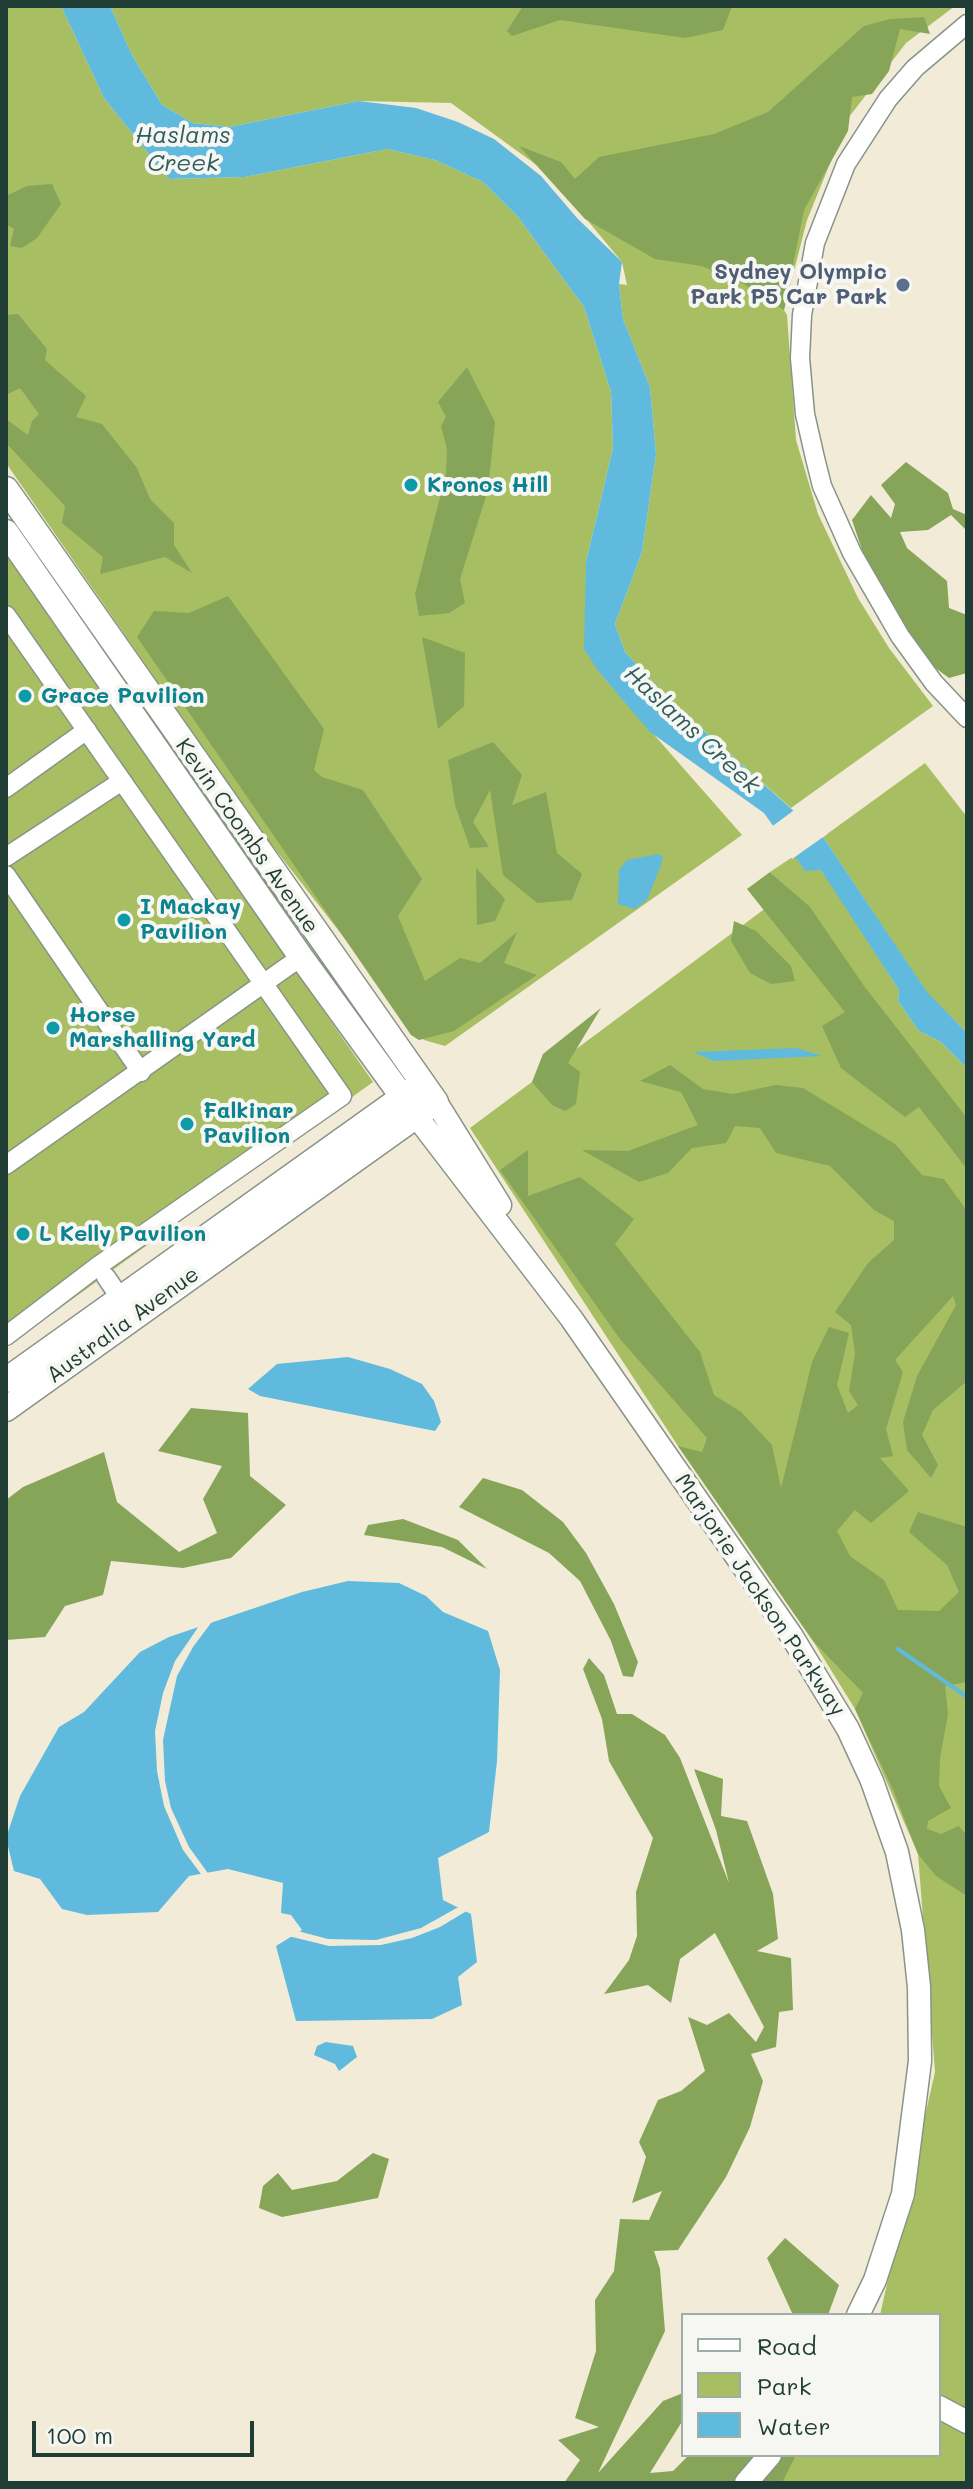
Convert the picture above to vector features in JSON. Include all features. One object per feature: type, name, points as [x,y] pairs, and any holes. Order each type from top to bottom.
[{"type":"main road","name":"Kevin Coombs Avenue","points":[[6,489],[320,941],[420,1100]]},
{"type":"main road","name":"Kevin Coombs Avenue","points":[[6,532],[301,957],[420,1100]]},
{"type":"main road","points":[[301,957],[320,941]]},
{"type":"main road","name":"Australia Avenue","points":[[6,1380],[126,1307],[420,1100]]},
{"type":"main road","name":"Australia Avenue","points":[[6,1409],[126,1307]]},
{"type":"street","points":[[967,24],[915,68],[888,99],[846,164],[815,243],[802,315],[800,358],[805,414],[822,486],[852,553],[900,636],[934,683],[967,718]]},
{"type":"street","points":[[6,615],[342,1096],[102,1272],[6,1336]]},
{"type":"street","points":[[6,788],[87,730]]},
{"type":"street","points":[[6,857],[122,781]]},
{"type":"street","points":[[6,875],[141,1072]]},
{"type":"street","points":[[6,1165],[301,957]]},
{"type":"street","name":"Marjorie Jackson Parkway","points":[[420,1100],[820,1679],[872,1781],[897,1852],[917,1972],[920,2061],[903,2194],[875,2280],[859,2313]]},
{"type":"street","points":[[102,1272],[126,1307]]},
{"type":"street","points":[[941,2408],[967,2422]]},
{"type":"street","points":[[746,2483],[768,2457]]},
{"type":"green space","points":[[6,6],[61,6],[104,98],[169,179],[245,177],[387,149],[435,160],[483,182],[518,217],[584,307],[611,392],[613,448],[586,562],[599,672],[742,835],[445,1046],[424,1040],[257,826],[6,463]]},
{"type":"green space","points":[[110,6],[955,6],[906,43],[849,117],[807,220],[784,310],[787,315],[796,440],[818,514],[858,598],[889,648],[933,706],[791,808],[670,701],[625,652],[615,624],[642,552],[656,454],[650,387],[623,319],[619,284],[627,285],[622,262],[549,174],[451,103],[359,101],[229,127],[193,123],[162,105],[131,53]]},
{"type":"green space","points":[[523,6],[732,6],[723,30],[685,38],[560,20],[512,36],[507,31]]},
{"type":"green space","points":[[924,17],[930,34],[900,29],[889,71],[872,94],[852,97],[848,131],[804,210],[784,310],[744,284],[702,266],[655,259],[585,219],[519,146],[561,162],[575,179],[599,157],[714,134],[768,112],[864,26],[890,19]]},
{"type":"green space","points":[[52,184],[61,204],[37,238],[22,248],[10,246],[14,229],[6,224],[6,196],[27,186]]},
{"type":"green space","points":[[18,314],[47,349],[45,360],[86,396],[76,417],[102,424],[137,468],[150,499],[174,523],[174,545],[192,573],[165,557],[100,574],[103,557],[62,523],[65,506],[6,443],[6,419],[28,435],[32,421],[39,414],[20,388],[6,395],[6,315]]},
{"type":"green space","points":[[467,367],[495,422],[488,490],[460,579],[465,603],[449,613],[419,616],[415,594],[446,474],[447,449],[441,426],[446,417],[438,402]]},
{"type":"green space","points":[[906,462],[948,493],[953,509],[967,515],[967,531],[951,515],[928,530],[900,532],[907,548],[947,581],[949,608],[967,615],[967,673],[949,678],[922,658],[865,559],[852,520],[871,495],[891,518],[895,504],[881,485]]},
{"type":"green space","points":[[6,554],[373,1082],[6,1347]]},
{"type":"green space","points":[[228,596],[324,729],[314,770],[322,777],[363,790],[422,879],[398,916],[425,981],[460,958],[480,963],[517,932],[504,963],[537,975],[454,1031],[419,1040],[411,1035],[137,637],[154,611],[189,613]]},
{"type":"green space","points":[[422,637],[465,653],[464,706],[438,729]]},
{"type":"green space","points":[[493,742],[522,775],[512,805],[546,792],[557,853],[582,874],[572,900],[537,903],[503,875],[490,790],[473,822],[489,847],[470,848],[455,805],[448,760]]},
{"type":"green space","points":[[925,763],[967,817],[967,1033],[927,993],[823,837]]},
{"type":"green space","points":[[794,856],[821,870],[899,990],[898,1001],[919,1031],[941,1042],[967,1068],[967,2483],[760,2483],[784,2457],[941,2457],[941,2313],[880,2313],[935,2072],[918,1854],[855,1709],[813,1641],[678,1446],[470,1128],[790,890],[770,872]]},
{"type":"green space","points":[[476,868],[505,899],[495,921],[477,925]]},
{"type":"green space","points":[[770,872],[810,907],[864,986],[967,1118],[967,1169],[919,1107],[905,1117],[841,1068],[822,1026],[845,1012],[747,889]]},
{"type":"green space","points":[[734,921],[756,931],[791,966],[795,981],[771,984],[750,973],[731,941]]},
{"type":"green space","points":[[601,1008],[568,1063],[580,1072],[576,1104],[565,1111],[552,1105],[532,1082],[543,1054]]},
{"type":"green space","points":[[670,1065],[703,1089],[733,1094],[776,1085],[803,1088],[895,1144],[922,1175],[944,1179],[967,1211],[967,1381],[933,1410],[922,1435],[938,1465],[931,1478],[907,1450],[903,1422],[917,1376],[956,1305],[953,1296],[895,1360],[903,1372],[886,1429],[893,1456],[880,1458],[909,1491],[871,1523],[855,1510],[837,1531],[850,1556],[884,1580],[898,1610],[939,1611],[959,1592],[947,1565],[909,1532],[918,1512],[967,1527],[967,1682],[945,1686],[948,1714],[940,1758],[939,1786],[951,1808],[928,1821],[927,1829],[941,1834],[959,1826],[967,1836],[967,1896],[936,1876],[918,1854],[894,1792],[855,1709],[863,1693],[813,1641],[678,1446],[702,1452],[707,1438],[620,1339],[500,1170],[528,1150],[528,1196],[580,1177],[634,1219],[615,1244],[700,1352],[714,1395],[741,1412],[772,1445],[781,1488],[812,1362],[829,1327],[849,1333],[837,1385],[848,1413],[858,1405],[849,1391],[855,1353],[851,1325],[835,1312],[868,1263],[894,1240],[894,1221],[874,1210],[830,1166],[776,1153],[760,1128],[735,1126],[726,1143],[692,1148],[668,1173],[639,1182],[582,1150],[628,1151],[698,1125],[681,1092],[640,1081]]},
{"type":"green space","points":[[191,1408],[248,1413],[250,1476],[286,1505],[231,1558],[183,1568],[111,1561],[103,1595],[65,1606],[45,1637],[6,1640],[6,1500],[23,1487],[104,1452],[117,1502],[179,1552],[217,1533],[203,1499],[222,1466],[158,1451]]},
{"type":"green space","points":[[483,1478],[522,1490],[563,1522],[586,1553],[614,1604],[638,1662],[633,1677],[623,1676],[611,1641],[580,1581],[549,1553],[459,1507]]},
{"type":"green space","points":[[403,1519],[458,1540],[487,1569],[442,1547],[364,1535],[368,1525]]},
{"type":"green space","points":[[589,1658],[604,1675],[617,1714],[632,1714],[665,1735],[680,1758],[729,1883],[716,1830],[694,1769],[723,1779],[721,1816],[747,1821],[773,1894],[778,1939],[757,1951],[791,1958],[793,2010],[779,2012],[776,2047],[751,2054],[763,2081],[750,2127],[726,2177],[678,2250],[654,2251],[660,2269],[665,2331],[598,2473],[663,2401],[681,2394],[681,2423],[650,2473],[673,2471],[687,2457],[795,2457],[782,2483],[564,2483],[580,2460],[558,2440],[599,2427],[575,2418],[596,2351],[595,2300],[614,2271],[620,2219],[649,2220],[662,2191],[632,2203],[646,2157],[639,2142],[658,2100],[681,2091],[705,2071],[688,2017],[707,2025],[729,2013],[756,2042],[764,2027],[715,1933],[680,1959],[671,2003],[648,1985],[604,1994],[629,1960],[637,1936],[636,1892],[653,1838],[609,1761],[602,1719],[583,1669]]},
{"type":"green space","points":[[373,2153],[389,2159],[378,2198],[282,2217],[259,2208],[263,2186],[278,2173],[292,2190],[337,2181]]},
{"type":"green space","points":[[785,2238],[839,2285],[829,2313],[792,2313],[767,2258]]},
{"type":"water","name":"Haslams Creek","points":[[61,6],[110,6],[131,53],[162,105],[193,123],[229,127],[359,101],[416,108],[458,122],[494,139],[541,176],[577,218],[622,262],[619,284],[623,319],[650,387],[656,454],[642,552],[615,624],[625,652],[670,701],[823,837],[927,992],[967,1033],[967,1068],[941,1042],[919,1031],[898,1001],[899,990],[821,870],[805,871],[764,813],[650,732],[599,672],[584,649],[586,562],[613,448],[611,392],[584,307],[518,217],[483,182],[435,160],[387,149],[245,177],[169,179],[104,98]]},
{"type":"water","points":[[659,854],[663,857],[661,865],[647,900],[635,909],[618,904],[619,870],[627,860]]},
{"type":"water","points":[[796,1048],[822,1056],[714,1061],[693,1052]]},
{"type":"water","points":[[348,1357],[390,1369],[422,1384],[434,1401],[441,1422],[435,1431],[260,1396],[248,1389],[277,1364]]},
{"type":"water","points":[[348,1581],[399,1583],[426,1596],[443,1612],[488,1631],[500,1670],[497,1761],[489,1832],[438,1858],[443,1900],[471,1914],[477,1962],[458,1977],[462,2005],[432,2019],[296,2021],[276,1946],[302,1930],[291,1915],[281,1913],[283,1883],[228,1869],[189,1876],[158,1912],[87,1915],[62,1909],[40,1879],[14,1871],[6,1838],[20,1796],[59,1727],[84,1712],[140,1652],[169,1637],[302,1592]]},
{"type":"water","points":[[326,2042],[353,2046],[357,2057],[339,2071],[335,2064],[314,2055],[317,2046]]},
{"type":"pier","points":[[797,808],[826,835],[792,859],[770,828]]},
{"type":"pier","points":[[214,1619],[177,1676],[163,1740],[165,1781],[171,1808],[189,1847],[210,1876],[204,1878],[183,1850],[164,1806],[157,1771],[155,1731],[163,1693],[175,1661],[201,1623]]},
{"type":"pier","points":[[462,1905],[470,1909],[440,1927],[381,1945],[329,1946],[284,1935],[294,1930],[328,1939],[376,1940],[421,1928]]},
{"type":"waterway","points":[[898,1649],[967,1697]]},
{"type":"place","name":"Sydney Olympic Park P5 Car Park","points":[[903,285]]},
{"type":"place","name":"Kronos Hill","points":[[411,485]]},
{"type":"place","name":"Grace Pavilion","points":[[25,696]]},
{"type":"place","name":"I Mackay Pavilion","points":[[124,920]]},
{"type":"place","name":"Horse Marshalling Yard","points":[[53,1028]]},
{"type":"place","name":"Falkinar Pavilion","points":[[187,1124]]},
{"type":"place","name":"L Kelly Pavilion","points":[[23,1234]]}]
